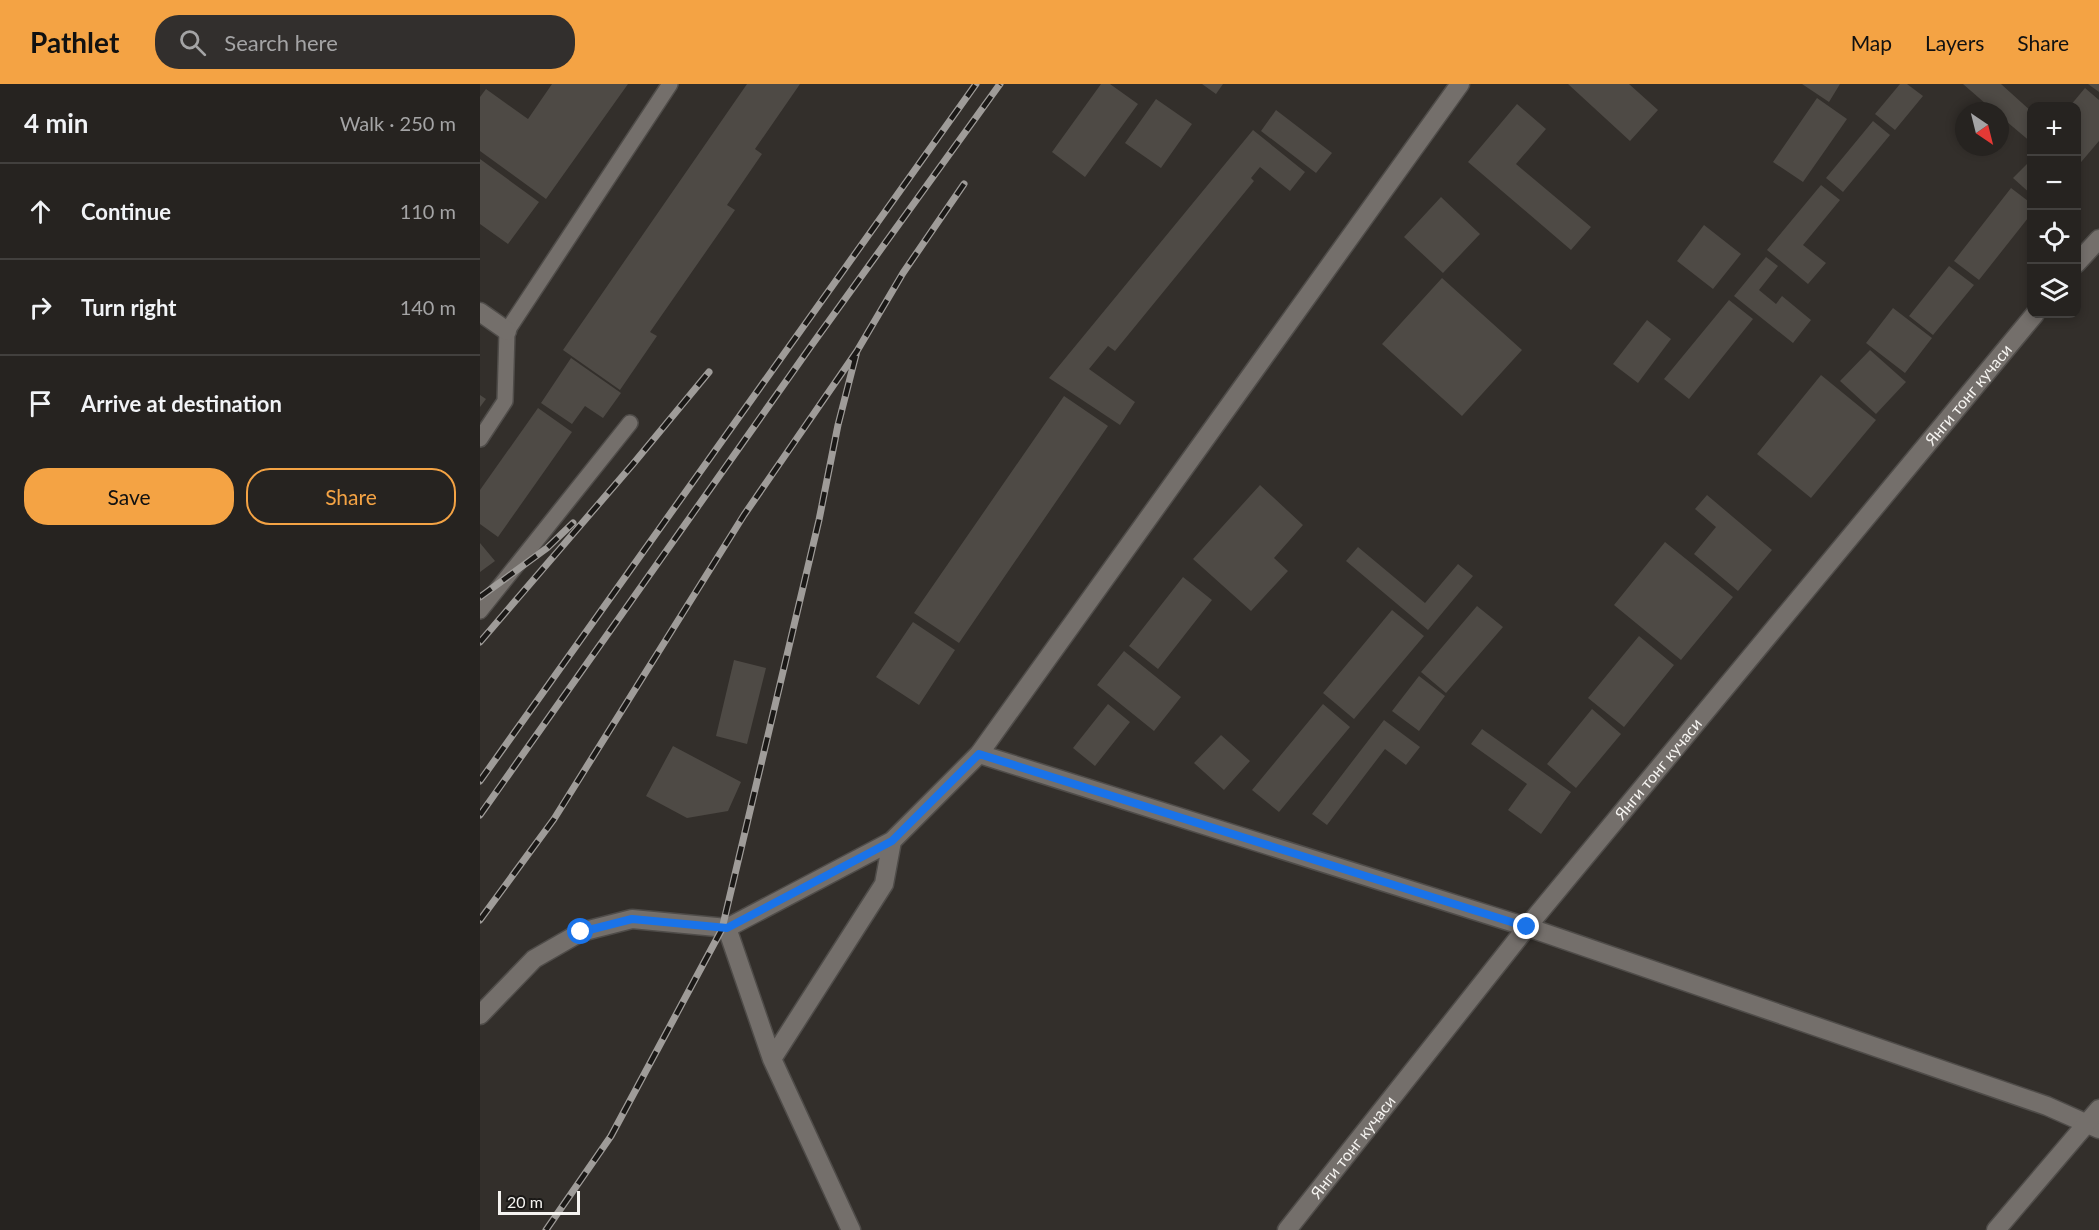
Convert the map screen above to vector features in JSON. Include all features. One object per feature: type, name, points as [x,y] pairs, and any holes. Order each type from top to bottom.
[{"type":"street","points":[[480,1015],[534,959],[581,932],[632,919],[727,928],[892,841],[979,754],[1460,84]]},
{"type":"street","points":[[2081,259],[2099,239]]},
{"type":"street","points":[[480,312],[507,331]]},
{"type":"street","name":"Янги тонг кучаси","points":[[1287,1230],[1527,927],[2032,318]]},
{"type":"street","points":[[979,754],[1527,927],[2047,1106],[2093,1126]]},
{"type":"street","points":[[772,1059],[884,884],[892,841]]},
{"type":"street","points":[[727,928],[772,1059],[851,1230]]},
{"type":"street","points":[[1996,1230],[2093,1126],[2099,1108]]},
{"type":"lane","points":[[480,439],[505,401],[507,331],[670,84]]},
{"type":"lane","points":[[480,611],[630,423]]},
{"type":"building","points":[[552,84],[628,84],[546,199],[480,151],[480,97],[486,89],[528,119]]},
{"type":"building","points":[[747,84],[800,84],[755,149],[762,154],[727,205],[735,210],[650,332],[657,336],[620,390],[563,350]]},
{"type":"building","points":[[1101,84],[1110,84],[1138,104],[1085,177],[1052,152]]},
{"type":"building","points":[[1202,84],[1223,84],[1216,94]]},
{"type":"building","points":[[1568,84],[1629,84],[1658,110],[1630,141]]},
{"type":"building","points":[[1802,84],[1840,84],[1829,102]]},
{"type":"building","points":[[1900,84],[1907,84],[1923,96],[1895,130],[1875,114]]},
{"type":"building","points":[[1963,84],[2001,84],[2027,107],[2027,139],[2009,124],[2009,102],[1984,102]]},
{"type":"building","points":[[2088,84],[2099,84],[2099,92]]},
{"type":"building","points":[[2085,88],[2099,100],[2099,141],[2081,162],[2081,102],[2073,102]]},
{"type":"building","points":[[1817,98],[1847,119],[1803,182],[1773,162]]},
{"type":"building","points":[[1156,99],[1192,124],[1161,168],[1125,143]]},
{"type":"building","points":[[1517,104],[1546,129],[1516,164],[1591,227],[1571,250],[1468,162]]},
{"type":"building","points":[[1276,110],[1332,153],[1316,173],[1261,131]]},
{"type":"building","points":[[1873,121],[1890,135],[1843,192],[1826,178]]},
{"type":"building","points":[[1253,130],[1305,172],[1290,191],[1260,167],[1251,178],[1254,181],[1115,351],[1108,346],[1089,369],[1135,402],[1120,425],[1049,378]]},
{"type":"building","points":[[480,159],[539,202],[508,244],[480,224]]},
{"type":"building","points":[[2027,164],[2027,191],[2013,178]]},
{"type":"building","points":[[1821,185],[1840,200],[1803,245],[1826,263],[1808,284],[1767,250]]},
{"type":"building","points":[[2011,188],[2027,200],[2027,219],[1979,280],[1954,261]]},
{"type":"building","points":[[1441,197],[1480,234],[1443,273],[1404,237]]},
{"type":"building","points":[[1704,225],[1741,254],[1713,289],[1677,261]]},
{"type":"building","points":[[1766,257],[1778,266],[1759,290],[1776,304],[1782,296],[1811,320],[1793,343],[1734,296]]},
{"type":"building","points":[[1949,266],[1974,285],[1933,335],[1909,316]]},
{"type":"building","points":[[1442,278],[1522,350],[1462,416],[1382,344]]},
{"type":"building","points":[[1729,300],[1753,319],[1689,399],[1664,379]]},
{"type":"building","points":[[1893,308],[1932,338],[1905,373],[1866,343]]},
{"type":"building","points":[[1647,320],[1671,339],[1638,383],[1613,364]]},
{"type":"building","points":[[1870,350],[1906,382],[1876,414],[1840,381]]},
{"type":"building","points":[[571,358],[621,393],[603,418],[585,406],[572,424],[541,403]]},
{"type":"building","points":[[1821,375],[1876,420],[1811,498],[1757,454]]},
{"type":"building","points":[[480,395],[486,399],[480,407]]},
{"type":"building","points":[[1064,396],[1108,426],[959,643],[914,613]]},
{"type":"building","points":[[538,408],[572,432],[498,537],[480,524],[480,490]]},
{"type":"building","points":[[1260,485],[1303,525],[1274,558],[1288,571],[1251,611],[1193,559]]},
{"type":"building","points":[[1707,495],[1772,550],[1738,591],[1694,554],[1716,527],[1695,509]]},
{"type":"building","points":[[1665,542],[1733,597],[1681,660],[1614,605]]},
{"type":"building","points":[[480,543],[495,561],[480,572]]},
{"type":"building","points":[[1358,547],[1425,603],[1458,564],[1473,576],[1428,630],[1346,561]]},
{"type":"building","points":[[1183,577],[1212,600],[1158,669],[1129,646]]},
{"type":"building","points":[[1477,606],[1503,627],[1446,693],[1421,672]]},
{"type":"building","points":[[1392,610],[1424,636],[1354,719],[1323,693]]},
{"type":"building","points":[[913,622],[955,650],[919,705],[876,677]]},
{"type":"building","points":[[1639,636],[1674,665],[1624,727],[1588,698]]},
{"type":"building","points":[[1124,651],[1181,697],[1154,731],[1097,685]]},
{"type":"building","points":[[734,660],[766,668],[747,744],[716,736]]},
{"type":"building","points":[[1419,676],[1445,696],[1419,731],[1392,711]]},
{"type":"building","points":[[1108,704],[1130,722],[1095,766],[1073,748]]},
{"type":"building","points":[[1323,704],[1350,727],[1279,812],[1252,790]]},
{"type":"building","points":[[1592,709],[1621,734],[1576,788],[1547,764]]},
{"type":"building","points":[[1384,720],[1420,747],[1406,765],[1385,749],[1327,825],[1312,814]]},
{"type":"building","points":[[1482,729],[1571,792],[1541,834],[1508,810],[1527,784],[1471,744]]},
{"type":"building","points":[[1221,735],[1250,761],[1224,790],[1194,763]]},
{"type":"building","points":[[673,746],[741,782],[728,811],[687,818],[646,796]]},
{"type":"railway","points":[[480,781],[976,84]]},
{"type":"railway","points":[[480,815],[811,346],[1000,84]]},
{"type":"railway","points":[[480,920],[554,819],[744,515],[857,351],[903,273],[964,184]]},
{"type":"railway","points":[[546,1230],[611,1136],[722,929],[857,351]]},
{"type":"railway","points":[[480,642],[709,372]]},
{"type":"railway","points":[[480,597],[547,548],[573,523]]},
{"type":"route","points":[[581,932],[632,919],[727,928],[892,841],[979,754],[1527,927]]}]
